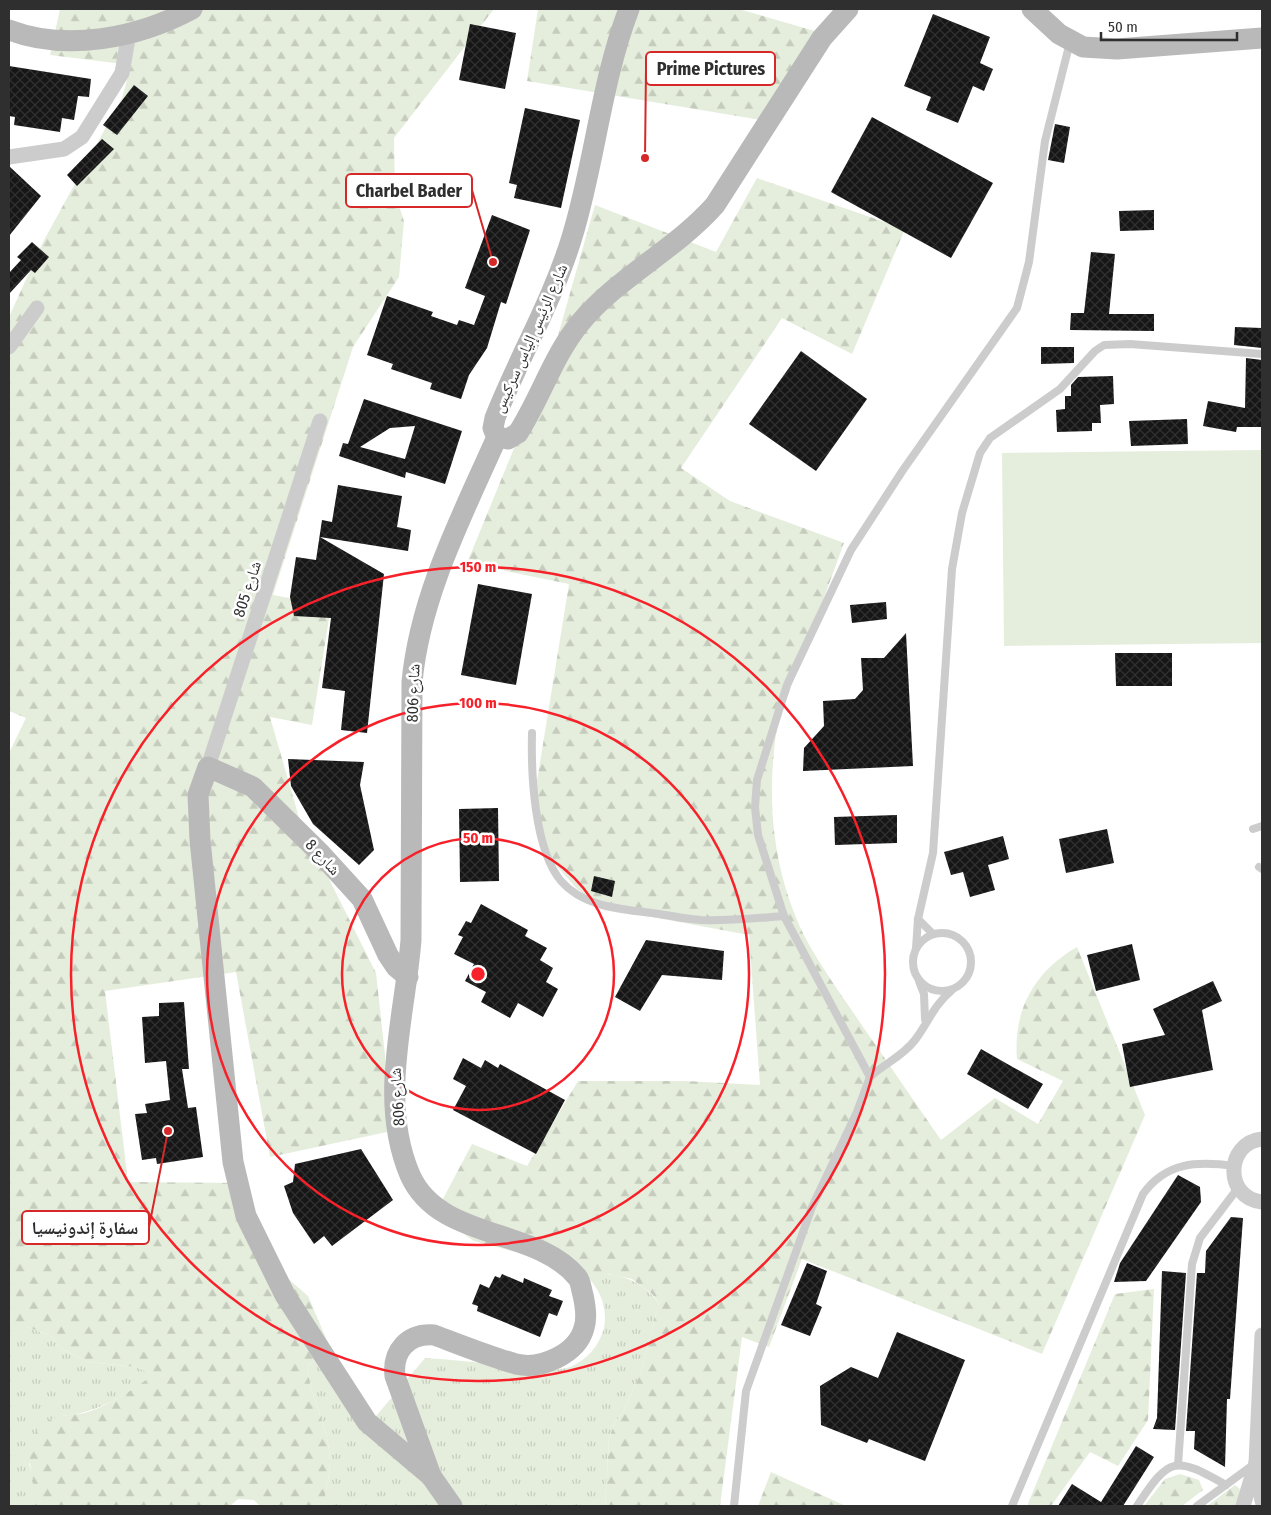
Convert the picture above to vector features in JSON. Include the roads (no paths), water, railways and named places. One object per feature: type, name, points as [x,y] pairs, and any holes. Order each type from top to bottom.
[{"type":"street","points":[[9,30],[60,41],[90,39],[129,33],[192,9]]},
{"type":"street","name":"شارع الرئيس إلياس سركيس","points":[[629,9],[621,30],[604,93],[583,198],[572,238],[560,276],[495,418],[493,428],[497,437],[508,439],[518,433],[565,342],[581,322],[638,269],[697,225],[714,205],[822,38],[848,9]]},
{"type":"street","points":[[1032,9],[1070,42],[1083,47],[1117,49],[1262,38]]},
{"type":"street","points":[[9,157],[64,149],[82,137],[122,72],[129,33]]},
{"type":"street","points":[[9,347],[37,308]]},
{"type":"street","name":"شارع 805","points":[[208,767],[320,421]]},
{"type":"street","name":"شارع 806","points":[[431,1476],[395,1376],[394,1361],[401,1348],[419,1336],[434,1335],[521,1365],[539,1364],[560,1356],[575,1344],[584,1328],[585,1302],[579,1279],[563,1263],[541,1252],[457,1220],[423,1197],[410,1175],[400,1142],[394,1063],[408,977],[413,862],[412,682],[415,650],[427,604],[448,550],[497,437]]},
{"type":"street","points":[[208,767],[198,795],[200,840],[233,1162],[246,1216],[284,1295],[367,1422],[431,1476],[452,1506]]},
{"type":"street","name":"شارع 8","points":[[208,767],[253,788],[321,854],[362,899],[388,956],[396,967],[408,977]]},
{"type":"street","points":[[1262,1140],[1251,1142],[1244,1147],[1238,1154],[1234,1166],[1234,1180],[1238,1188],[1251,1200],[1262,1202]]},
{"type":"street","points":[[1262,1335],[1259,1468],[1262,1501]]},
{"type":"street","points":[[1243,1506],[1259,1468]]},
{"type":"lane","points":[[870,1077],[784,916],[758,835],[755,807],[757,780],[787,685],[851,550],[903,470],[992,347],[1017,308],[1029,262],[1045,142],[1070,42]]},
{"type":"lane","points":[[925,1023],[924,994],[914,970],[913,958],[916,948],[918,919],[933,853],[952,569],[962,513],[980,453],[990,438],[1060,389],[1095,351],[1104,345],[1130,344],[1262,354]]},
{"type":"lane","points":[[532,733],[532,768],[540,832],[556,872],[567,888],[580,896],[604,906],[690,918],[784,916]]},
{"type":"lane","points":[[1253,828],[1262,826]]},
{"type":"lane","points":[[918,919],[933,934]]},
{"type":"lane","points":[[734,1506],[746,1391],[812,1207],[857,1112],[870,1077],[900,1055],[914,1041],[932,1011],[952,990],[960,985],[970,970],[970,952],[958,938],[950,934],[933,934],[916,948]]},
{"type":"lane","points":[[918,980],[933,990],[952,990]]},
{"type":"lane","points":[[1012,1506],[1143,1194],[1156,1177],[1172,1168],[1193,1164],[1234,1166]]},
{"type":"lane","points":[[1178,1465],[1192,1264],[1200,1238],[1238,1188]]},
{"type":"lane","points":[[1138,1506],[1161,1472],[1178,1465],[1194,1467],[1226,1485]]},
{"type":"lane","points":[[1196,1506],[1226,1485],[1259,1468]]},
{"type":"place","name":"Prime Pictures","points":[[645,158]]},
{"type":"place","name":"Charbel Bader","points":[[493,262]]},
{"type":"place","name":"سفارة إندونيسيا","points":[[168,1131]]}]
